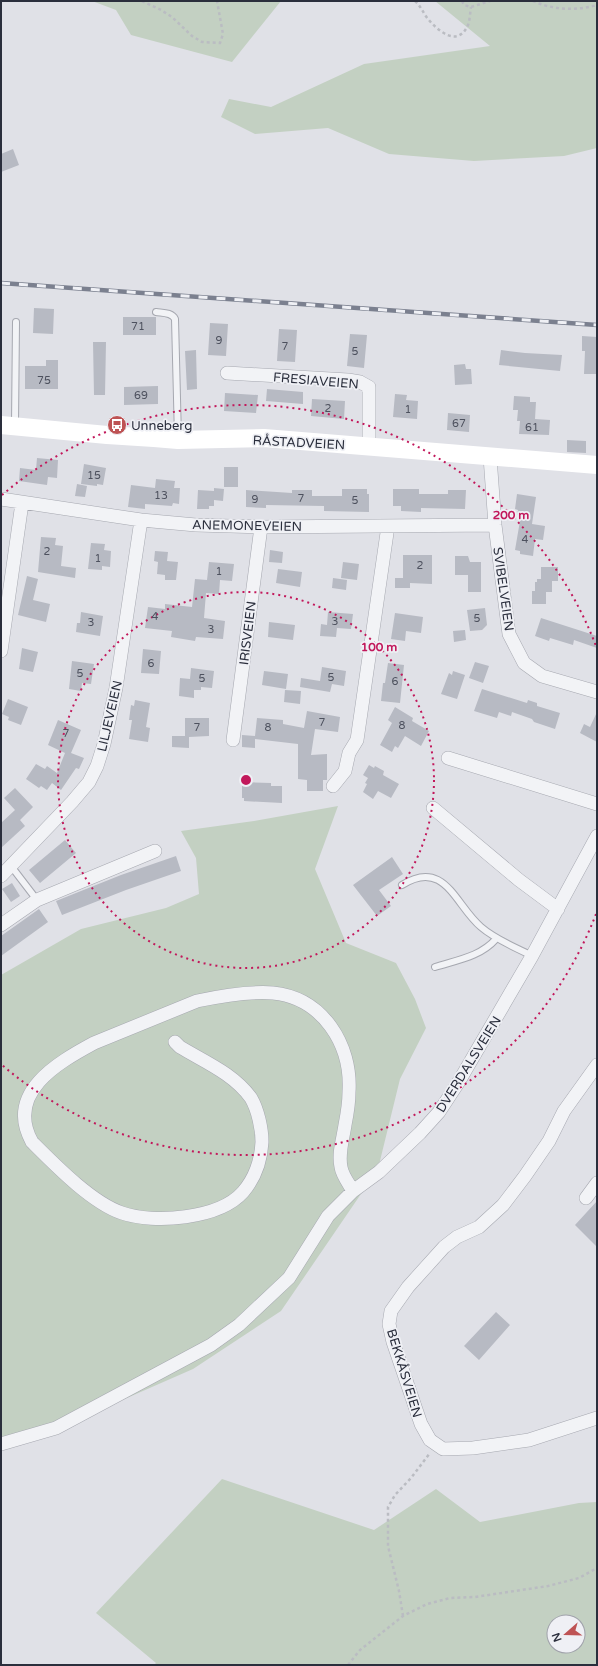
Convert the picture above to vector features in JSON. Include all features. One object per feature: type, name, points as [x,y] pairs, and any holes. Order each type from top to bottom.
[{"type":"main road","name":"RÅSTADVEIEN","points":[[8,425],[107,435],[178,440],[264,438],[597,465]]},
{"type":"street","name":"FRESIAVEIEN","points":[[227,373],[348,380],[366,384],[369,390],[370,405],[369,447]]},
{"type":"street","name":"SVIBELVEIEN","points":[[490,457],[495,525],[509,634],[524,663],[542,676],[597,692]]},
{"type":"street","name":"ANEMONEVEIEN","points":[[1,499],[141,520],[196,525],[261,527],[495,525]]},
{"type":"street","points":[[1,651],[22,503]]},
{"type":"street","name":"LILJEVEIEN","points":[[1,876],[72,802],[89,782],[97,766],[104,744],[116,688],[141,520]]},
{"type":"street","points":[[333,786],[345,771],[349,753],[357,740],[388,526]]},
{"type":"street","name":"IRISVEIEN","points":[[233,740],[261,527]]},
{"type":"street","points":[[448,758],[597,804]]},
{"type":"street","points":[[433,808],[519,880],[558,909]]},
{"type":"street","name":"DVERDALSVEIEN","points":[[1,1444],[56,1428],[211,1345],[239,1326],[290,1278],[328,1216],[353,1192],[379,1172],[420,1133],[439,1112],[458,1083],[532,956],[597,836]]},
{"type":"street","points":[[1,926],[37,900],[155,851]]},
{"type":"street","points":[[175,1042],[180,1047],[226,1074],[240,1085],[252,1100],[262,1134],[261,1154],[254,1174],[242,1193],[229,1202],[201,1214],[177,1218],[157,1220],[122,1213],[92,1196],[32,1142],[24,1119],[25,1105],[29,1093],[42,1078],[78,1051],[101,1040],[198,1001],[246,994],[274,993],[290,997],[304,1003],[320,1013],[332,1028],[342,1045],[348,1062],[350,1092],[345,1126],[341,1141],[340,1167],[353,1192]]},
{"type":"street","name":"BEKKÅSVEIEN","points":[[436,1444],[430,1440],[421,1424],[407,1384],[389,1324],[391,1311],[408,1287],[444,1247],[457,1237],[478,1227],[503,1206],[549,1141],[564,1111],[597,1065]]},
{"type":"street","points":[[586,1198],[597,1183]]},
{"type":"street","points":[[436,1444],[443,1449],[473,1448],[529,1440],[597,1418]]},
{"type":"lane","points":[[156,312],[173,315],[176,319],[178,440]]},
{"type":"lane","points":[[8,425],[16,322]]},
{"type":"lane","points":[[11,866],[37,900]]},
{"type":"lane","points":[[402,885],[412,879],[427,876],[435,878],[446,886],[480,927],[496,939],[532,956]]},
{"type":"lane","points":[[435,967],[475,955],[484,950],[496,939]]},
{"type":"path","points":[[142,1],[172,17],[192,36],[202,42],[220,43],[224,34],[217,1]]},
{"type":"path","points":[[415,1],[428,19],[441,32],[453,36],[460,35],[469,25],[471,7]]},
{"type":"path","points":[[462,1],[464,5],[471,7],[490,1]]},
{"type":"path","points":[[533,1],[553,8],[589,7],[597,5]]},
{"type":"path","points":[[402,1616],[399,1590],[388,1546],[388,1507],[395,1495],[411,1478],[436,1444]]},
{"type":"path","points":[[348,1665],[360,1650],[402,1616],[427,1604],[450,1598],[482,1596],[548,1586],[578,1578],[597,1568]]},
{"type":"green space","points":[[92,1],[281,1],[232,62],[131,35],[116,10]]},
{"type":"green space","points":[[435,1],[597,1],[597,148],[564,156],[474,161],[389,154],[328,128],[255,134],[221,117],[229,99],[271,107],[364,64],[490,46]]},
{"type":"green space","points":[[338,806],[315,869],[346,943],[396,963],[415,999],[426,1028],[400,1079],[378,1169],[281,1311],[193,1369],[38,1437],[1,1444],[1,975],[81,929],[166,908],[199,894],[196,858],[181,831],[254,821]]},
{"type":"green space","points":[[222,1479],[374,1530],[436,1489],[480,1522],[579,1503],[597,1502],[597,1665],[154,1665],[156,1663],[96,1613]]},
{"type":"building","points":[[13,149],[19,165],[1,172],[1,154]]},
{"type":"building","points":[[34,308],[54,309],[53,334],[33,333]]},
{"type":"building","points":[[123,317],[156,317],[156,335],[123,335]]},
{"type":"building","points":[[210,323],[228,324],[226,356],[208,355]]},
{"type":"building","points":[[279,329],[297,330],[295,362],[277,361]]},
{"type":"building","points":[[350,334],[367,335],[364,368],[347,366]]},
{"type":"building","points":[[582,336],[597,337],[597,374],[584,374],[585,351],[582,351]]},
{"type":"building","points":[[93,342],[106,342],[105,395],[94,395]]},
{"type":"building","points":[[196,350],[197,389],[187,390],[185,351]]},
{"type":"building","points":[[501,350],[562,355],[560,371],[499,365]]},
{"type":"building","points":[[46,360],[58,360],[58,389],[25,389],[25,366],[46,366]]},
{"type":"building","points":[[465,364],[466,369],[471,369],[472,384],[455,385],[454,365]]},
{"type":"building","points":[[158,386],[158,404],[124,405],[124,387]]},
{"type":"building","points":[[267,389],[303,392],[303,404],[266,401]]},
{"type":"building","points":[[225,393],[258,395],[256,413],[224,411]]},
{"type":"building","points":[[395,394],[407,395],[406,400],[418,401],[417,419],[393,417]]},
{"type":"building","points":[[514,396],[530,397],[530,402],[536,402],[535,419],[550,420],[549,435],[519,434],[520,421],[517,421],[518,410],[513,410]]},
{"type":"building","points":[[312,399],[345,401],[344,419],[311,416]]},
{"type":"building","points":[[448,413],[470,415],[469,432],[447,430]]},
{"type":"building","points":[[567,440],[586,441],[586,453],[567,452]]},
{"type":"building","points":[[37,458],[58,460],[57,478],[48,477],[47,485],[19,481],[20,468],[36,470]]},
{"type":"building","points":[[84,464],[106,468],[103,485],[97,484],[97,486],[81,484]]},
{"type":"building","points":[[224,467],[238,467],[238,487],[224,487]]},
{"type":"building","points":[[156,479],[175,481],[174,488],[180,488],[179,504],[173,503],[172,506],[145,504],[145,509],[128,507],[131,485],[155,488]]},
{"type":"building","points":[[77,484],[87,486],[85,497],[75,496]]},
{"type":"building","points":[[214,488],[224,489],[223,501],[214,500],[214,506],[209,506],[209,509],[197,509],[198,490],[214,491]]},
{"type":"building","points":[[342,489],[367,489],[367,494],[369,494],[369,512],[324,511],[324,506],[266,505],[266,508],[246,507],[246,490],[292,493],[292,490],[312,490],[312,496],[342,496]]},
{"type":"building","points":[[393,489],[419,489],[419,494],[448,494],[448,490],[466,490],[465,509],[421,508],[421,512],[401,511],[401,506],[393,506]]},
{"type":"building","points":[[517,494],[536,497],[532,524],[545,526],[543,540],[535,539],[533,556],[520,554],[520,551],[515,550],[521,515],[517,515],[518,510],[515,509]]},
{"type":"building","points":[[41,537],[56,538],[55,545],[63,546],[61,566],[76,568],[75,578],[38,572]]},
{"type":"building","points":[[91,543],[105,544],[104,550],[111,551],[110,567],[102,566],[102,570],[88,569]]},
{"type":"building","points":[[270,550],[283,552],[282,563],[269,562]]},
{"type":"building","points":[[155,551],[168,552],[167,561],[178,562],[176,580],[165,580],[165,575],[157,574],[158,562],[154,561]]},
{"type":"building","points":[[403,555],[432,555],[432,584],[410,583],[410,588],[395,588],[395,578],[403,578]]},
{"type":"building","points":[[455,556],[468,556],[470,562],[481,562],[481,592],[468,592],[468,575],[455,575]]},
{"type":"building","points":[[209,562],[234,564],[232,581],[220,580],[219,594],[206,593],[204,618],[225,621],[223,639],[196,637],[195,641],[171,637],[172,631],[145,628],[148,607],[165,609],[165,604],[192,607],[195,579],[207,580]]},
{"type":"building","points":[[343,562],[359,564],[357,580],[341,578]]},
{"type":"building","points":[[541,567],[558,567],[558,581],[552,581],[552,592],[546,592],[546,604],[532,604],[532,591],[535,591],[535,582],[537,582],[537,579],[541,579]]},
{"type":"building","points":[[278,569],[302,572],[300,587],[276,583]]},
{"type":"building","points":[[27,576],[38,579],[33,600],[50,604],[46,622],[18,615]]},
{"type":"building","points":[[333,578],[347,580],[346,590],[332,588]]},
{"type":"building","points":[[485,608],[487,625],[482,630],[470,631],[467,610]]},
{"type":"building","points":[[81,612],[103,616],[100,636],[76,632],[77,623],[80,623]]},
{"type":"building","points":[[328,612],[353,614],[351,629],[337,628],[336,637],[320,636],[321,624],[327,625]]},
{"type":"building","points":[[395,613],[423,617],[421,633],[406,631],[405,641],[391,639]]},
{"type":"building","points":[[541,618],[597,636],[597,648],[574,640],[573,645],[550,638],[549,641],[535,636]]},
{"type":"building","points":[[269,622],[295,625],[293,640],[268,637]]},
{"type":"building","points":[[465,630],[466,640],[454,642],[453,631]]},
{"type":"building","points":[[22,648],[38,652],[33,672],[19,669]]},
{"type":"building","points":[[143,649],[161,651],[159,674],[141,673]]},
{"type":"building","points":[[72,661],[94,664],[91,684],[82,683],[81,691],[69,689]]},
{"type":"building","points":[[475,662],[489,666],[483,683],[469,678]]},
{"type":"building","points":[[388,663],[404,665],[400,703],[381,701],[383,683],[385,683]]},
{"type":"building","points":[[322,667],[346,671],[344,686],[332,684],[330,692],[300,687],[301,678],[320,681]]},
{"type":"building","points":[[191,668],[214,671],[212,688],[201,687],[201,690],[194,690],[194,698],[179,696],[180,678],[190,679]]},
{"type":"building","points":[[264,671],[288,674],[286,689],[262,685]]},
{"type":"building","points":[[453,671],[465,675],[457,699],[441,694],[449,673],[452,675]]},
{"type":"building","points":[[482,689],[527,703],[528,700],[537,703],[537,706],[560,713],[555,729],[534,722],[532,719],[512,712],[511,716],[499,712],[497,718],[474,711]]},
{"type":"building","points":[[285,690],[301,691],[300,704],[284,702]]},
{"type":"building","points":[[8,699],[28,707],[21,725],[8,720],[9,717],[2,714]]},
{"type":"building","points":[[135,700],[150,703],[146,727],[150,728],[148,742],[129,739],[132,720],[129,720],[131,705],[134,706]]},
{"type":"building","points":[[395,707],[413,718],[412,721],[429,731],[421,746],[405,736],[398,748],[395,746],[392,752],[380,745],[392,723],[388,720]]},
{"type":"building","points":[[307,711],[340,717],[338,732],[315,729],[311,755],[327,754],[327,780],[323,780],[323,791],[307,791],[307,780],[298,779],[298,744],[255,739],[255,748],[242,747],[242,735],[255,736],[257,718],[283,720],[283,724],[304,728]]},
{"type":"building","points":[[597,712],[597,742],[580,733],[584,724],[590,727]]},
{"type":"building","points":[[185,718],[209,718],[209,736],[189,737],[189,748],[172,747],[172,736],[185,736]]},
{"type":"building","points":[[58,720],[81,730],[71,753],[84,758],[79,769],[76,768],[61,790],[52,783],[47,790],[41,786],[39,788],[26,779],[36,764],[45,769],[47,766],[57,773],[65,753],[48,745]]},
{"type":"building","points":[[369,765],[374,768],[375,766],[384,771],[383,775],[399,784],[391,798],[378,791],[373,799],[363,792],[368,778],[363,775]]},
{"type":"building","points":[[242,782],[271,783],[271,786],[282,786],[282,803],[244,801],[244,798],[242,798]]},
{"type":"building","points":[[15,788],[33,807],[20,820],[25,826],[1,848],[1,823],[15,810],[4,798]]},
{"type":"building","points":[[65,840],[76,853],[40,883],[29,870]]},
{"type":"building","points":[[176,856],[181,871],[126,890],[62,915],[56,901],[121,875]]},
{"type":"building","points":[[392,857],[403,874],[379,890],[391,906],[377,916],[353,885]]},
{"type":"building","points":[[12,883],[20,896],[11,902],[2,889]]},
{"type":"building","points":[[39,909],[48,922],[1,956],[1,936]]},
{"type":"building","points":[[597,1201],[597,1247],[575,1225]]},
{"type":"building","points":[[496,1312],[510,1325],[479,1360],[464,1346]]},
{"type":"railway","points":[[1,283],[597,325]]},
{"type":"place","name":"Unneberg","points":[[117,425]]}]
